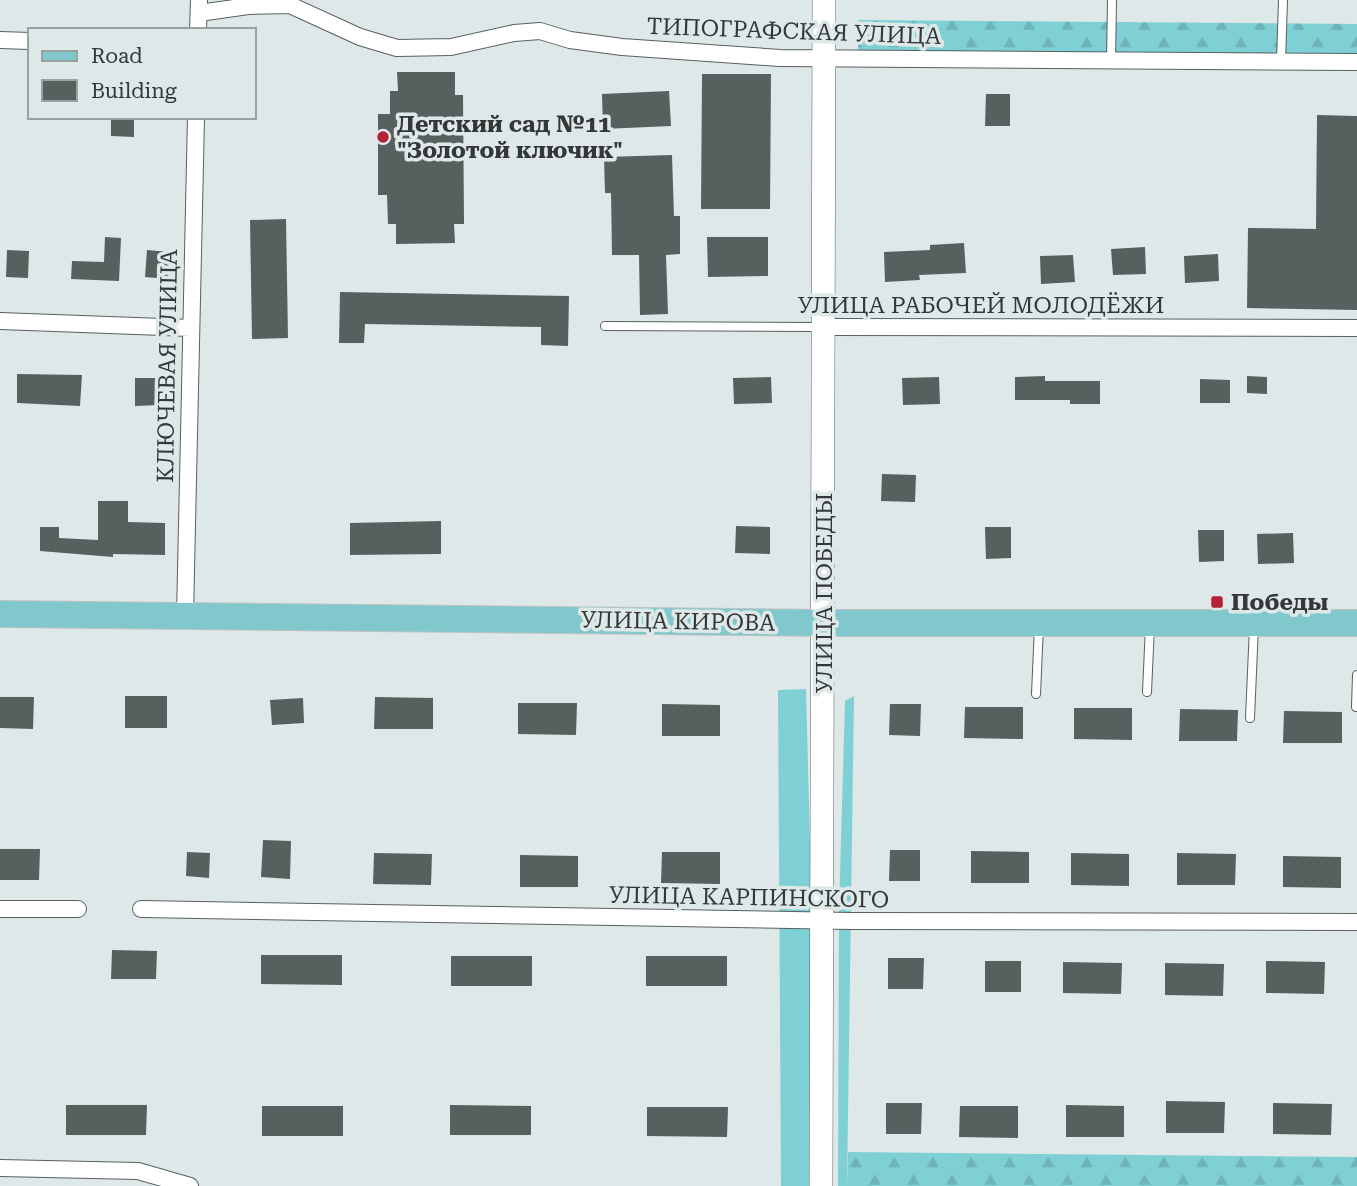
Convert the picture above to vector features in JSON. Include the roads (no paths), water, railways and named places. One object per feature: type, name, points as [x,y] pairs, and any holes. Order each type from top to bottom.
[{"type":"main road","name":"УЛИЦА ПОБЕДЫ","points":[[821,1186],[824,0]]},
{"type":"main road","name":"УЛИЦА КИРОВА","points":[[0,614],[823,623],[1357,623]]},
{"type":"street","name":"ТИПОГРАФСКАЯ УЛИЦА","points":[[199,6],[290,5],[360,37],[397,48],[451,47],[514,33],[540,31],[570,40],[622,47],[824,59],[1357,62]]},
{"type":"street","points":[[198,28],[199,6]]},
{"type":"street","points":[[0,40],[28,41]]},
{"type":"street","name":"КЛЮЧЕВАЯ УЛИЦА","points":[[185,616],[196,119]]},
{"type":"street","points":[[0,321],[190,328]]},
{"type":"street","name":"УЛИЦА РАБОЧЕЙ МОЛОДЁЖИ","points":[[823,327],[1357,328]]},
{"type":"street","points":[[0,909],[78,909]]},
{"type":"street","name":"УЛИЦА КАРПИНСКОГО","points":[[141,909],[823,921],[1357,922]]},
{"type":"street","points":[[0,1168],[138,1171],[190,1186]]},
{"type":"lane","points":[[1111,60],[1112,0]]},
{"type":"lane","points":[[1281,62],[1283,0]]},
{"type":"lane","name":"УЛИЦА РАБОЧЕЙ МОЛОДЁЖИ","points":[[605,326],[823,327]]},
{"type":"lane","points":[[1035,694],[1039,623]]},
{"type":"lane","points":[[1147,692],[1150,623]]},
{"type":"lane","points":[[1250,719],[1254,623]]},
{"type":"lane","points":[[1356,707],[1357,675]]},
{"type":"place","name":"Детский сад №11 \"Золотой ключик\"","points":[[383,137]]},
{"type":"place","name":"Победы","points":[[1217,602]]}]
